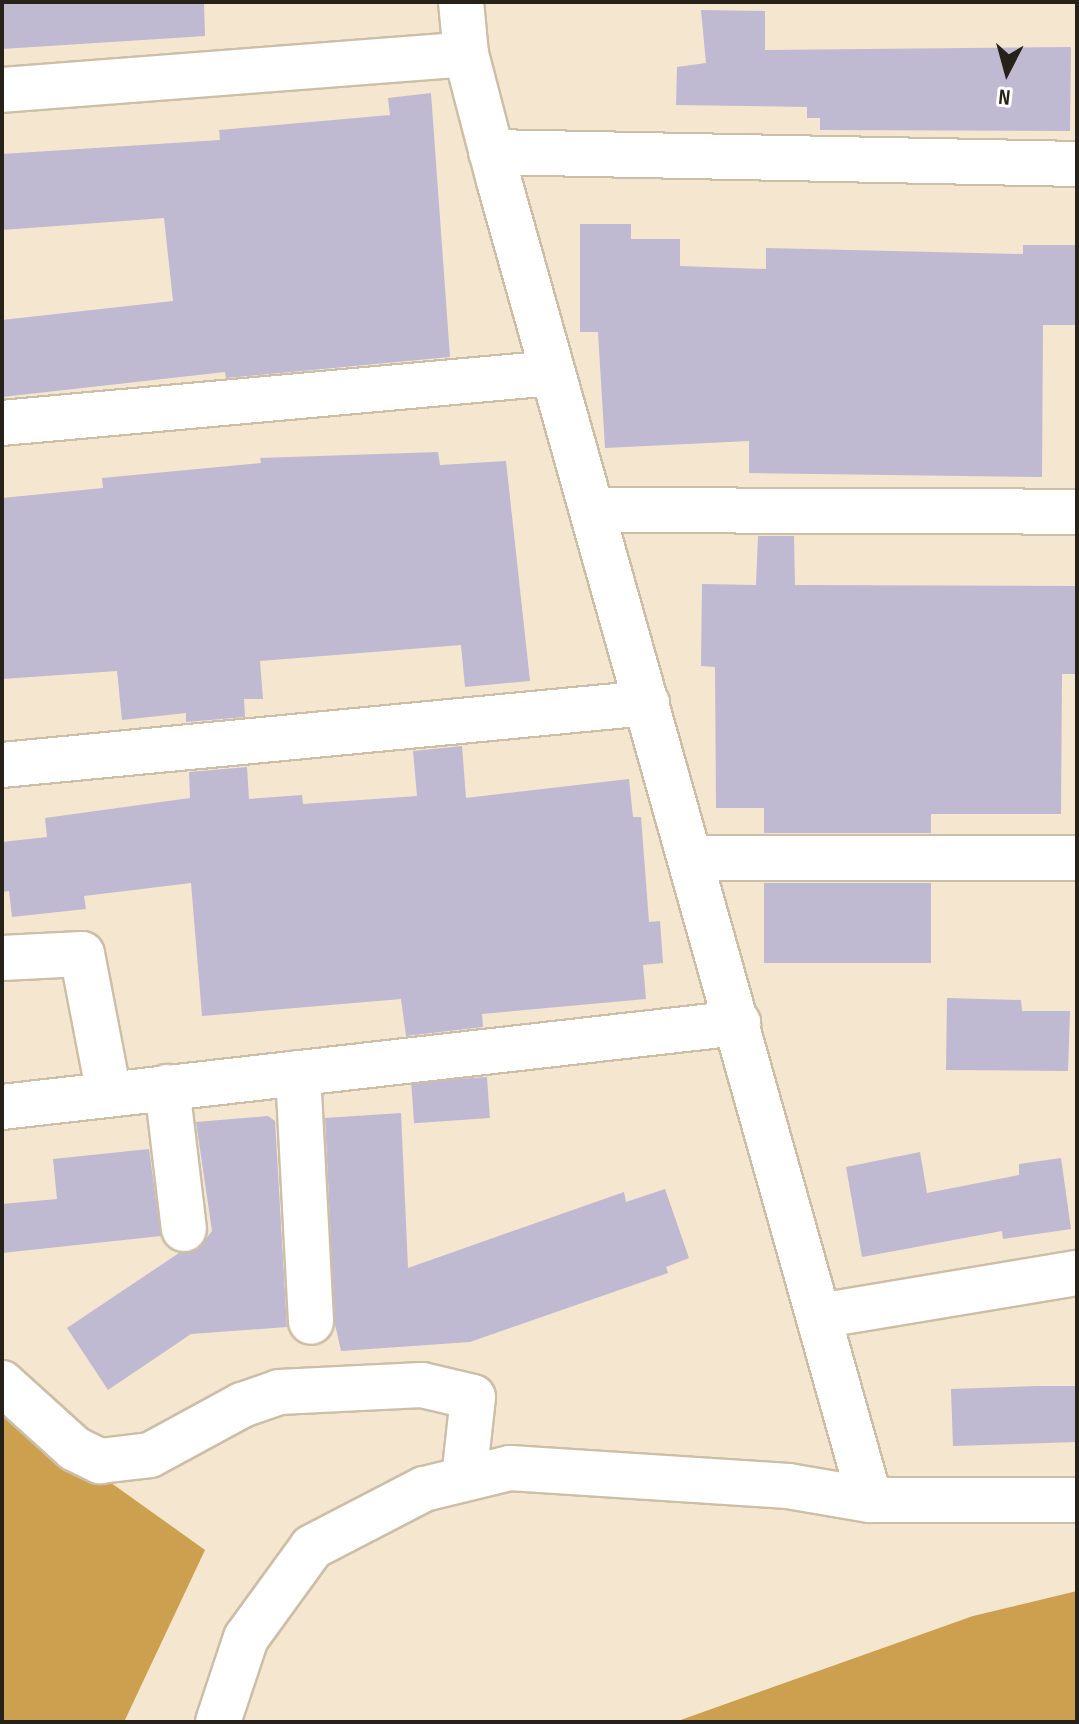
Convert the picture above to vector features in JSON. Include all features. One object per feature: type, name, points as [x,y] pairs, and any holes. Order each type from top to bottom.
[{"type":"street","points":[[461,2],[466,54],[491,152],[870,1500]]},
{"type":"street","points":[[2,90],[466,54]]},
{"type":"street","points":[[491,152],[1077,164]]},
{"type":"street","points":[[2,423],[553,373]]},
{"type":"street","points":[[592,510],[1077,512]]},
{"type":"street","points":[[2,765],[647,703]]},
{"type":"street","points":[[691,858],[1077,858]]},
{"type":"street","points":[[2,958],[82,954],[109,1094]]},
{"type":"street","points":[[2,1107],[738,1023]]},
{"type":"street","points":[[298,1073],[311,1322]]},
{"type":"street","points":[[167,1087],[184,1229]]},
{"type":"street","points":[[819,1316],[1077,1273]]},
{"type":"street","points":[[2,1383],[75,1449],[100,1461],[150,1455],[217,1423],[242,1405],[279,1392],[422,1385],[473,1397],[464,1479]]},
{"type":"street","points":[[218,1722],[246,1638],[312,1547],[424,1489],[510,1468],[639,1473],[788,1486],[870,1500],[1077,1500]]},
{"type":"shaded area","points":[[2,1405],[205,1550],[124,1722],[2,1722]]},
{"type":"shaded area","points":[[1077,1591],[1077,1722],[675,1722],[973,1616]]},
{"type":"building","points":[[2,2],[204,2],[205,36],[2,49]]},
{"type":"building","points":[[701,10],[765,11],[765,50],[1071,47],[1070,131],[820,130],[820,118],[807,118],[807,107],[676,105],[677,67],[706,63]]},
{"type":"building","points":[[431,93],[450,357],[226,378],[225,372],[2,397],[2,320],[173,301],[164,218],[2,230],[2,154],[220,140],[219,130],[390,115],[388,98]]},
{"type":"building","points":[[580,224],[631,224],[631,239],[680,239],[680,266],[766,269],[766,248],[1023,254],[1023,245],[1077,245],[1077,325],[1043,325],[1042,477],[749,473],[749,441],[605,448],[598,332],[580,332]]},
{"type":"building","points":[[438,452],[440,465],[506,461],[530,681],[465,687],[461,645],[260,661],[263,699],[244,699],[245,717],[186,722],[186,713],[122,720],[117,671],[2,679],[2,498],[103,488],[102,478],[261,463],[260,458]]},
{"type":"building","points":[[758,536],[794,536],[795,585],[1077,586],[1077,674],[1062,674],[1061,814],[931,814],[931,833],[764,833],[764,808],[716,808],[715,667],[701,666],[702,584],[756,585]]},
{"type":"building","points":[[462,746],[466,798],[629,779],[633,817],[641,817],[649,922],[660,921],[663,963],[643,965],[646,999],[482,1014],[483,1027],[406,1036],[401,999],[202,1016],[191,883],[84,896],[86,909],[12,917],[9,891],[2,892],[2,842],[47,837],[45,818],[190,798],[189,772],[247,767],[249,799],[302,795],[303,804],[417,796],[413,751]]},
{"type":"building","points":[[764,883],[931,883],[931,963],[764,963]]},
{"type":"building","points":[[947,998],[1021,1000],[1022,1011],[1070,1011],[1068,1071],[946,1070]]},
{"type":"building","points":[[487,1077],[490,1118],[414,1123],[411,1082]]},
{"type":"building","points":[[401,1113],[408,1268],[624,1192],[626,1202],[665,1189],[689,1258],[666,1267],[668,1273],[470,1342],[341,1351],[335,1324],[325,1118]]},
{"type":"building","points":[[268,1116],[275,1121],[287,1327],[191,1334],[108,1390],[67,1328],[179,1253],[198,1249],[212,1231],[196,1122]]},
{"type":"building","points":[[149,1149],[161,1236],[2,1253],[2,1204],[57,1199],[53,1159]]},
{"type":"building","points":[[920,1152],[927,1193],[1019,1175],[1019,1164],[1061,1158],[1071,1229],[1003,1239],[1002,1231],[862,1257],[846,1167]]},
{"type":"building","points":[[1077,1386],[1077,1442],[953,1446],[951,1389]]}]
